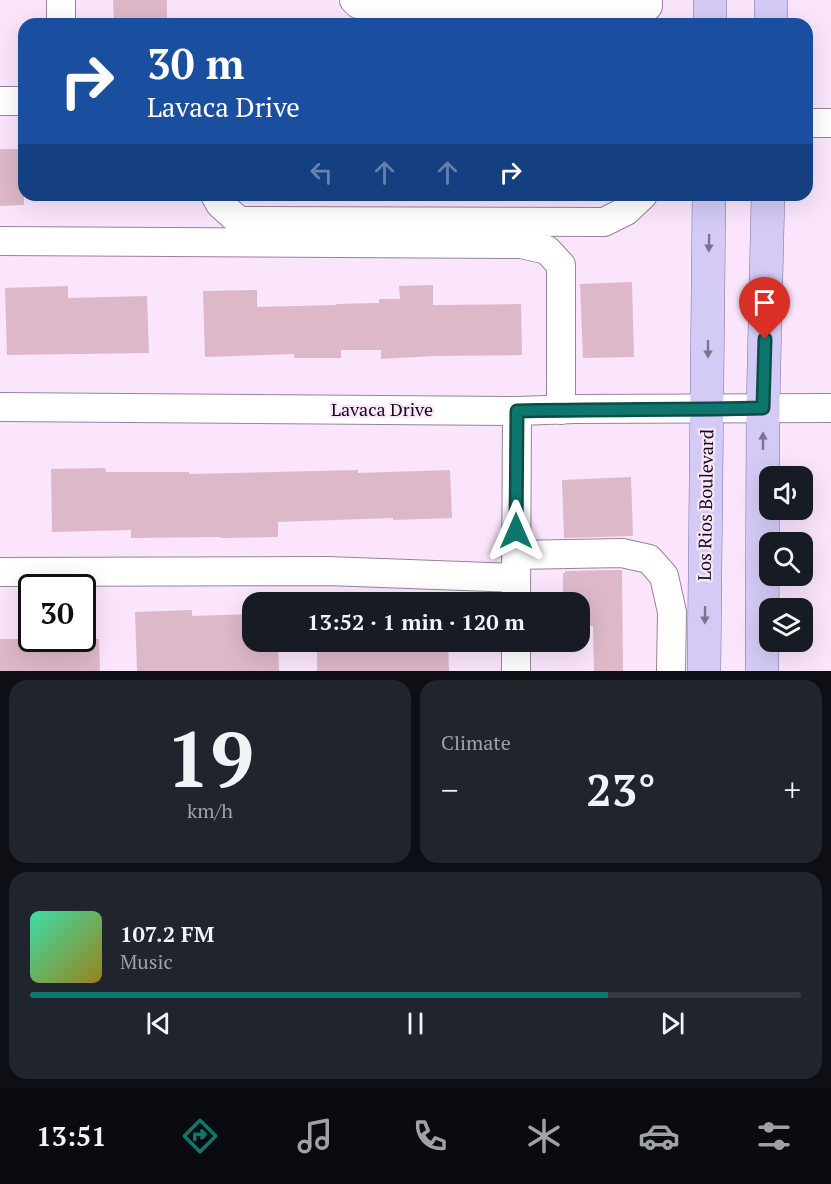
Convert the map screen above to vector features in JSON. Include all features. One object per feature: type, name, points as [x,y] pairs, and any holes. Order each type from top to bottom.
[{"type":"main road","points":[[710,0],[710,18]]},
{"type":"main road","points":[[771,0],[771,18]]},
{"type":"main road","name":"Los Rios Boulevard","points":[[704,671],[709,201]]},
{"type":"main road","points":[[762,671],[763,408],[768,201]]},
{"type":"street","points":[[61,0],[61,18]]},
{"type":"street","points":[[354,0],[382,14],[649,10]]},
{"type":"street","points":[[0,100],[18,101]]},
{"type":"street","points":[[813,123],[831,123]]},
{"type":"street","points":[[218,201],[239,221],[604,222],[626,211],[637,201]]},
{"type":"street","points":[[0,241],[520,244],[547,250],[561,265],[561,410]]},
{"type":"street","name":"Lavaca Drive","points":[[0,407],[517,411],[831,408]]},
{"type":"street","points":[[516,579],[517,411]]},
{"type":"street","points":[[0,572],[328,571],[516,579],[622,553],[649,559],[664,576],[672,612],[671,671]]},
{"type":"street","points":[[516,652],[516,671]]},
{"type":"building","points":[[113,0],[167,0],[167,18],[114,18]]},
{"type":"building","points":[[0,149],[18,149],[18,201],[24,201],[24,205],[0,206]]},
{"type":"building","points":[[632,282],[634,357],[583,358],[580,284]]},
{"type":"building","points":[[433,285],[433,305],[521,304],[522,355],[381,359],[381,350],[341,350],[341,358],[294,358],[294,354],[205,357],[203,291],[257,290],[257,307],[336,305],[379,303],[379,299],[400,299],[399,286]]},
{"type":"building","points":[[68,286],[68,298],[147,296],[149,353],[7,355],[5,288]]},
{"type":"building","points":[[105,468],[106,472],[189,472],[189,474],[450,470],[452,518],[278,522],[278,537],[131,538],[131,530],[52,532],[51,469]]},
{"type":"building","points":[[631,477],[633,536],[564,538],[562,480]]},
{"type":"building","points":[[622,570],[623,671],[594,671],[590,592],[563,592],[563,573],[565,571]]},
{"type":"building","points":[[192,610],[192,616],[242,614],[242,652],[278,652],[279,671],[137,671],[135,612]]},
{"type":"building","points":[[0,639],[18,639],[18,652],[96,652],[96,639],[99,639],[100,671],[0,671]]},
{"type":"building","points":[[317,652],[448,652],[449,671],[317,671]]},
{"type":"route","points":[[516,531],[517,411],[763,408],[765,339]]}]
